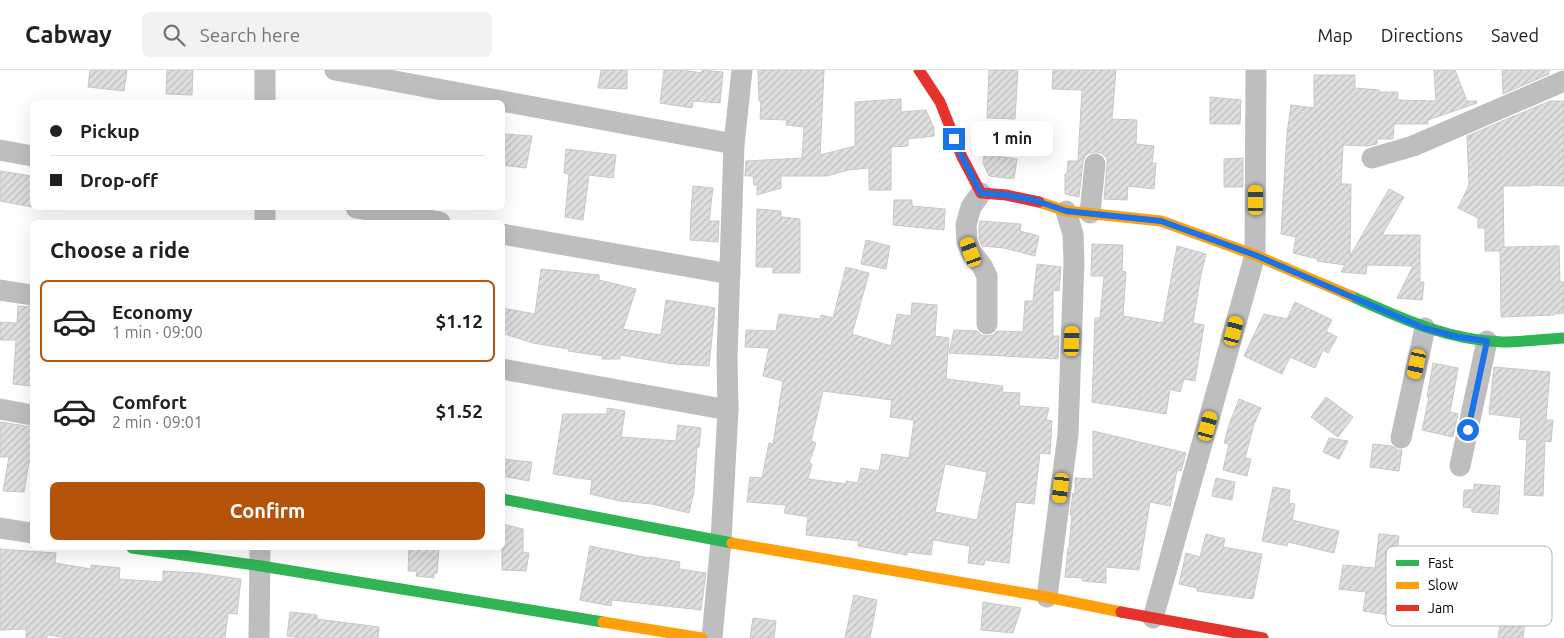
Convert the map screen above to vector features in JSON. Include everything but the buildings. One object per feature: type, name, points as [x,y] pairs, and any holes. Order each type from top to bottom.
[{"type":"street","points":[[265,70],[265,100]]},
{"type":"street","points":[[335,70],[497,100]]},
{"type":"street","points":[[712,638],[721,541],[728,410],[727,358],[734,144],[742,70]]},
{"type":"street","points":[[919,70],[940,102],[962,157],[981,193]]},
{"type":"street","points":[[1153,618],[1255,255],[1256,70]]},
{"type":"street","points":[[1372,158],[1413,146],[1564,81]]},
{"type":"street","points":[[505,102],[734,144]]},
{"type":"street","points":[[0,150],[30,156]]},
{"type":"street","points":[[1090,213],[1095,164]]},
{"type":"street","points":[[981,193],[1034,200],[1066,211],[1161,221],[1255,255],[1424,328],[1458,337],[1504,342],[1564,338]]},
{"type":"street","points":[[981,193],[971,207],[966,226],[967,241],[971,252],[982,266],[986,276],[987,324]]},
{"type":"street","points":[[368,210],[428,220]]},
{"type":"street","points":[[1047,597],[1068,434],[1074,262],[1073,234],[1066,211]]},
{"type":"street","points":[[505,235],[730,274]]},
{"type":"street","points":[[0,290],[30,295]]},
{"type":"street","points":[[1401,438],[1424,328]]},
{"type":"street","points":[[1460,466],[1487,341]]},
{"type":"street","points":[[505,370],[728,410]]},
{"type":"street","points":[[0,409],[30,415]]},
{"type":"street","points":[[505,500],[721,541],[1047,597],[1263,638]]},
{"type":"street","points":[[0,528],[30,533]]},
{"type":"street","points":[[160,550],[260,557],[702,638]]},
{"type":"street","points":[[259,638],[260,557]]},
{"type":"traffic: fast","points":[[1351,296],[1424,326],[1462,337],[1502,342],[1564,338]]},
{"type":"traffic: fast","points":[[505,500],[732,543]]},
{"type":"traffic: fast","points":[[146,550],[261,566],[603,622]]},
{"type":"traffic: slow","points":[[1039,202],[1066,211],[1161,221],[1255,255],[1351,296]]},
{"type":"traffic: slow","points":[[732,543],[1047,597],[1121,612]]},
{"type":"traffic: slow","points":[[603,622],[702,638]]},
{"type":"traffic: jam","points":[[919,70],[940,102],[962,157],[981,193],[1006,195],[1039,202]]},
{"type":"traffic: jam","points":[[1121,612],[1263,638]]},
{"type":"route","points":[[954,139],[981,193],[1034,200],[1066,211],[1161,221],[1255,255],[1424,328],[1458,337],[1487,341],[1468,430]]}]
